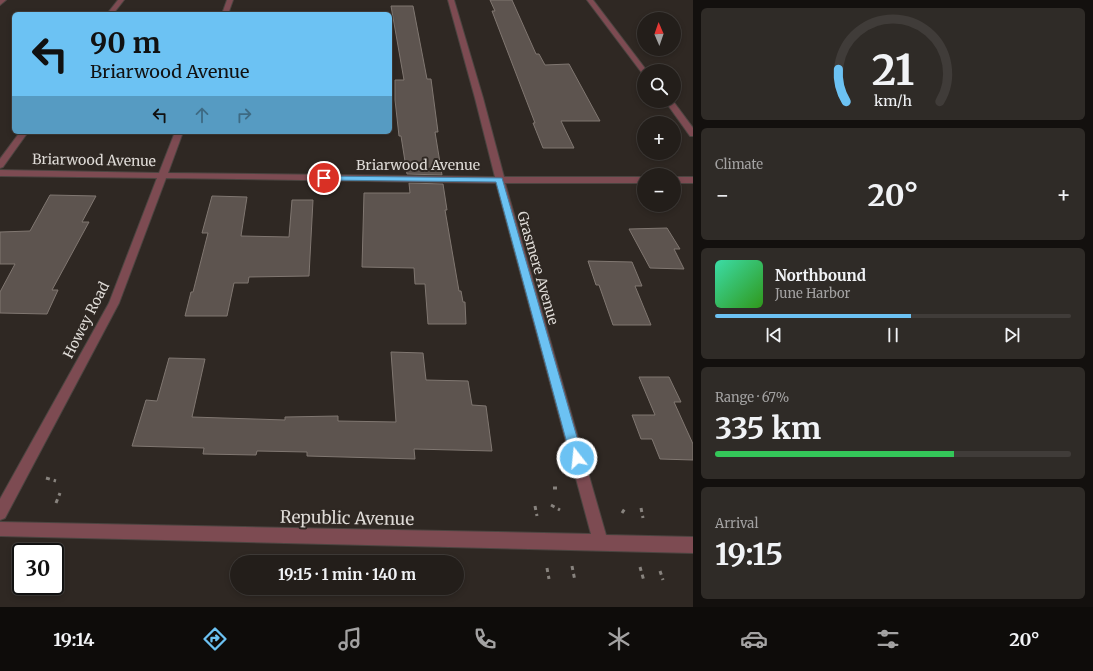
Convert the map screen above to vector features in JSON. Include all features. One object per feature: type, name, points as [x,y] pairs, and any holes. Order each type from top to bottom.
[{"type":"street","points":[[0,3],[3,0]]},
{"type":"street","points":[[112,12],[121,0]]},
{"type":"street","points":[[226,12],[230,0]]},
{"type":"street","name":"Grasmere Avenue","points":[[451,0],[601,542]]},
{"type":"street","points":[[590,0],[638,64]]},
{"type":"street","points":[[674,108],[693,134]]},
{"type":"street","points":[[0,165],[23,134]]},
{"type":"street","name":"Howey Road","points":[[0,513],[114,303],[178,134]]},
{"type":"street","name":"Briarwood Avenue","points":[[0,174],[500,180],[637,180]]},
{"type":"street","points":[[681,180],[693,180]]},
{"type":"street","name":"Republic Avenue","points":[[0,529],[601,542],[693,546]]},
{"type":"path","points":[[46,478],[56,481]]},
{"type":"path","points":[[553,488],[560,488]]},
{"type":"path","points":[[56,503],[60,493]]},
{"type":"path","points":[[535,506],[537,516]]},
{"type":"path","points":[[551,506],[560,510]]},
{"type":"path","points":[[622,513],[626,507]]},
{"type":"path","points":[[641,508],[643,518]]},
{"type":"path","points":[[572,566],[575,581]]},
{"type":"path","points":[[640,567],[644,581]]},
{"type":"path","points":[[547,568],[549,579]]},
{"type":"path","points":[[660,571],[663,580]]},
{"type":"building","points":[[490,0],[512,0],[536,54],[539,54],[545,65],[569,64],[600,121],[561,121],[574,148],[543,148],[533,123],[535,123],[492,11],[495,11]]},
{"type":"building","points":[[391,6],[413,6],[427,79],[431,79],[438,132],[435,132],[442,175],[407,174],[401,136],[399,136],[395,100],[395,80],[404,80]]},
{"type":"building","points":[[409,183],[443,184],[447,210],[445,210],[459,291],[461,291],[463,302],[465,302],[466,324],[428,324],[425,284],[415,284],[414,268],[362,267],[364,193],[410,193]]},
{"type":"building","points":[[50,195],[96,196],[82,222],[89,222],[52,290],[58,290],[47,314],[0,313],[0,292],[15,264],[0,264],[0,232],[30,231]]},
{"type":"building","points":[[212,196],[247,197],[241,236],[289,237],[292,200],[313,200],[309,276],[249,277],[248,283],[234,283],[227,316],[185,316],[191,292],[193,292],[208,233],[202,233]]},
{"type":"building","points":[[667,228],[680,249],[674,249],[684,269],[650,268],[629,229]]},
{"type":"building","points":[[588,261],[632,262],[642,286],[635,286],[651,325],[613,325],[599,285],[596,285]]},
{"type":"building","points":[[391,352],[423,353],[426,380],[468,381],[472,405],[486,406],[492,451],[414,449],[415,459],[307,456],[307,452],[257,451],[256,455],[203,454],[204,448],[132,446],[146,400],[157,401],[169,358],[205,359],[192,417],[285,420],[285,417],[338,416],[338,421],[396,422]]},
{"type":"building","points":[[639,377],[669,377],[681,402],[674,402],[693,444],[693,460],[660,459],[652,439],[641,439],[632,415],[655,415]]},
{"type":"route","points":[[324,178],[500,180],[577,458]]}]
